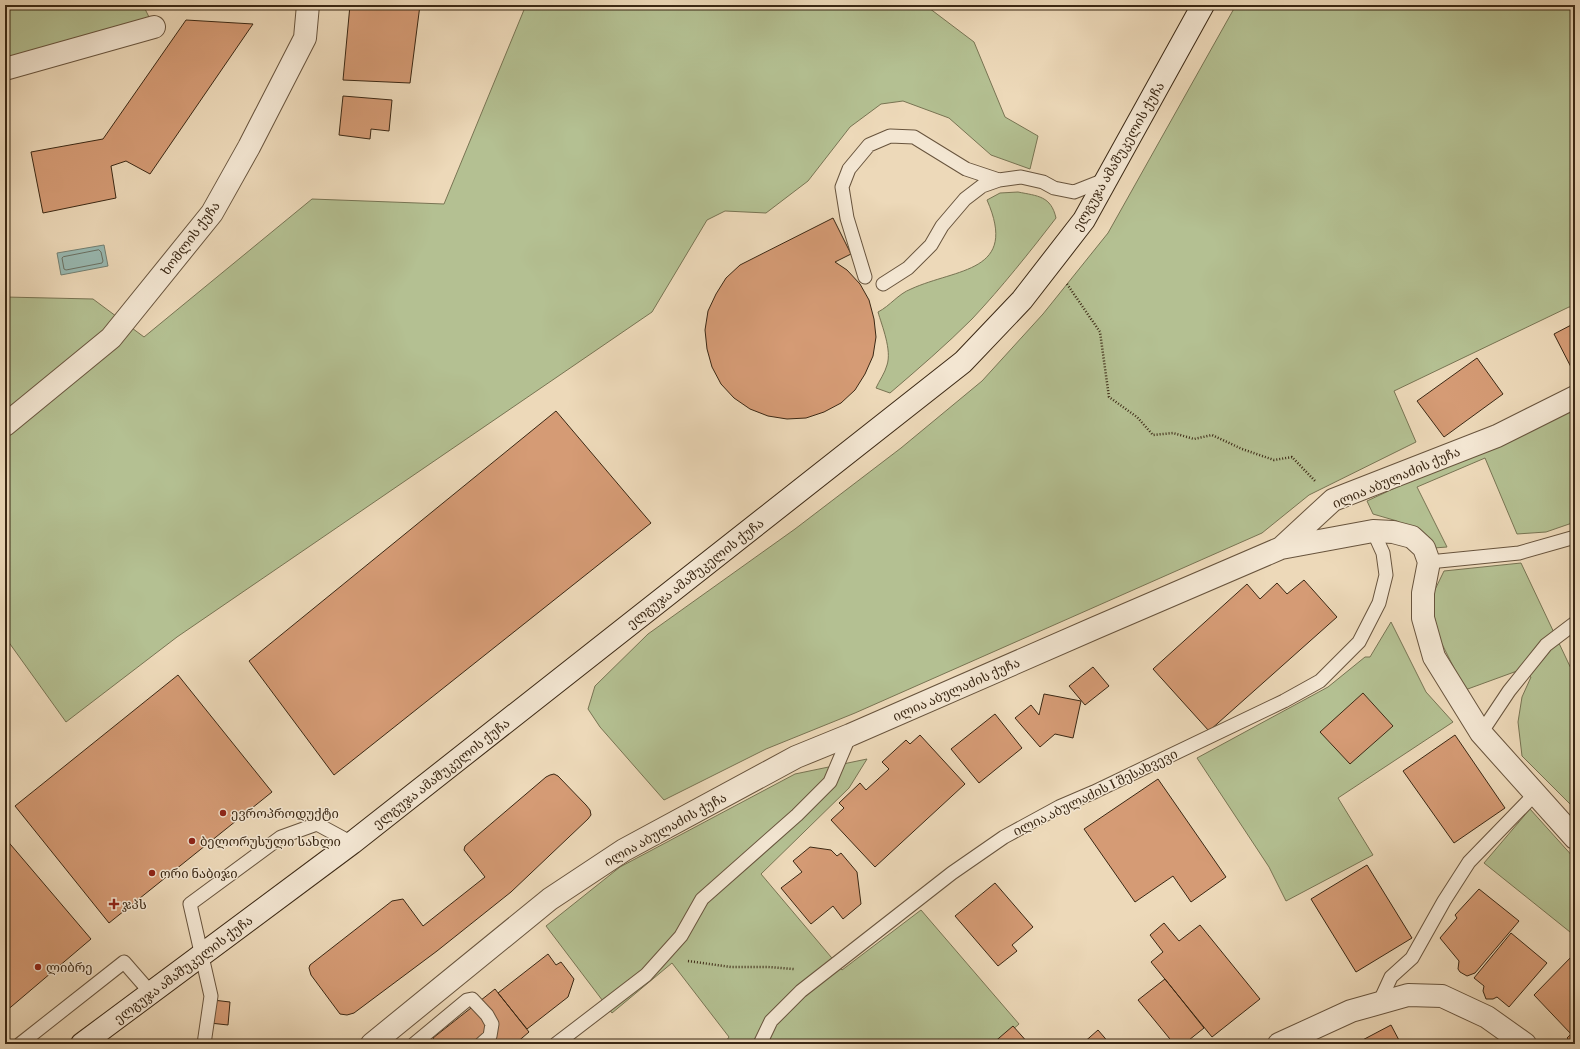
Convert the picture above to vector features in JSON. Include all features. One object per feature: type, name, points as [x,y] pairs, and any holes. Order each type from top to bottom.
[{"type":"street","name":"ხომლის ქუჩა","points":[[5,425],[111,338],[212,213],[249,148],[306,38],[308,5]]},
{"type":"street","name":"ელგუჯა ამაშუკელის ქუჩა","points":[[82,1044],[352,844],[963,362],[1027,294],[1084,220],[1203,5]]},
{"type":"street","points":[[5,69],[154,27]]},
{"type":"street","name":"ილია აბულაძის ქუჩა","points":[[372,1044],[550,899],[624,850],[796,757],[1281,548],[1333,500],[1497,436],[1575,397]]},
{"type":"street","points":[[1281,548],[1373,531],[1393,532],[1412,537],[1424,548],[1429,562],[1423,593],[1423,618],[1434,657],[1481,733],[1575,838]]},
{"type":"street","points":[[1279,1044],[1351,1011],[1408,995],[1442,996],[1486,1017],[1525,1044]]},
{"type":"lane","points":[[865,277],[846,218],[842,187],[849,169],[869,145],[890,136],[914,137],[966,169],[998,180]]},
{"type":"lane","points":[[883,284],[908,268],[931,245],[942,226],[965,199],[982,186],[998,180],[1021,177],[1043,182],[1054,188],[1074,192],[1108,178]]},
{"type":"lane","name":"ილია აბულაძის I შესახვევი","points":[[760,1044],[771,1021],[801,991],[952,873],[1004,837],[1058,807],[1094,792],[1284,701],[1320,681],[1359,642],[1380,603],[1386,575],[1383,553],[1373,531]]},
{"type":"lane","points":[[1429,562],[1519,553],[1575,537]]},
{"type":"lane","points":[[1481,733],[1509,691],[1546,645],[1575,623]]},
{"type":"lane","points":[[556,1044],[646,975],[681,936],[702,898],[797,815],[830,782],[850,735]]},
{"type":"lane","points":[[1379,1003],[1391,977],[1412,958],[1444,901],[1469,862],[1535,794]]},
{"type":"lane","points":[[204,1044],[209,1020],[211,996],[203,954],[190,904],[281,837],[317,824],[352,844]]},
{"type":"lane","points":[[20,1044],[124,962],[151,993]]},
{"type":"lane","points":[[414,1044],[467,1000],[472,999],[487,1015],[492,1024],[490,1036],[481,1044]]},
{"type":"path","points":[[1066,283],[1100,332],[1109,397],[1137,416],[1153,435],[1173,433],[1194,439],[1212,435],[1242,449],[1274,460],[1292,457],[1333,500]]},
{"type":"path","points":[[681,936],[683,950],[688,962],[731,967],[768,967],[802,970],[809,973],[813,981]]},
{"type":"green space","points":[[5,5],[143,5],[154,27],[5,69]]},
{"type":"green space","points":[[526,5],[925,5],[974,42],[1005,117],[1038,136],[1030,169],[991,155],[949,118],[903,101],[881,104],[850,127],[808,181],[766,213],[725,211],[707,220],[652,312],[177,637],[66,722],[5,637],[5,297],[93,299],[144,337],[312,199],[444,204]]},
{"type":"green space","points":[[1236,5],[1575,5],[1575,307],[1569,307],[1394,391],[1416,442],[1309,495],[1262,533],[855,713],[766,749],[664,800],[600,727],[588,709],[595,686],[648,634],[795,529],[901,448],[982,381],[1043,314],[1108,233]]},
{"type":"green space","points":[[1018,192],[1043,198],[1051,205],[1056,218],[994,295],[952,338],[890,393],[876,388],[885,371],[888,359],[886,338],[878,312],[906,291],[964,271],[978,264],[989,255],[995,242],[995,224],[987,200],[1000,193]]},
{"type":"green space","points":[[1575,404],[1575,522],[1546,532],[1517,534],[1485,458],[1417,487],[1447,547],[1434,548],[1425,537],[1397,521],[1373,514],[1367,501]]},
{"type":"green space","points":[[1521,563],[1575,677],[1575,809],[1522,756],[1518,722],[1522,697],[1531,677],[1517,671],[1465,690],[1440,640],[1430,600],[1444,571]]},
{"type":"green space","points":[[1391,622],[1426,692],[1453,722],[1338,798],[1373,855],[1286,901],[1269,867],[1197,758],[1328,687],[1365,657],[1370,657]]},
{"type":"green space","points":[[867,759],[849,788],[761,874],[842,970],[921,910],[1019,1024],[996,1044],[724,1044],[729,1037],[672,963],[612,1013],[546,926],[620,867],[795,774]]},
{"type":"green space","points":[[1530,809],[1575,859],[1575,936],[1484,863]]},
{"type":"water","points":[[104,245],[108,266],[61,275],[57,253]]},
{"type":"building","points":[[350,5],[420,5],[410,83],[343,80]]},
{"type":"building","points":[[186,20],[253,24],[150,174],[126,161],[111,166],[116,198],[43,213],[31,152],[103,139]]},
{"type":"building","points":[[343,96],[392,100],[389,131],[371,129],[370,139],[339,135]]},
{"type":"building","points":[[833,218],[851,254],[835,262],[847,270],[860,284],[869,300],[874,319],[876,337],[873,356],[865,374],[855,390],[841,403],[824,412],[806,418],[787,419],[768,416],[750,409],[734,398],[721,384],[712,367],[707,349],[705,330],[708,311],[726,278],[740,265]]},
{"type":"building","points":[[1575,323],[1575,370],[1573,371],[1554,334]]},
{"type":"building","points":[[1477,358],[1503,394],[1444,437],[1417,401]]},
{"type":"building","points":[[556,411],[651,523],[334,775],[249,661]]},
{"type":"building","points":[[1304,580],[1337,617],[1209,731],[1153,669],[1247,584],[1260,599],[1277,583],[1287,594]]},
{"type":"building","points":[[1093,667],[1109,686],[1085,705],[1069,686]]},
{"type":"building","points":[[178,675],[272,792],[109,923],[15,806]]},
{"type":"building","points":[[1363,693],[1393,726],[1350,764],[1320,732]]},
{"type":"building","points":[[1044,694],[1081,701],[1073,738],[1055,734],[1040,747],[1015,718],[1031,705],[1039,715]]},
{"type":"building","points":[[995,714],[1022,748],[979,783],[951,749]]},
{"type":"building","points":[[920,735],[965,784],[875,867],[831,820],[844,808],[839,803],[860,783],[866,790],[889,769],[882,762],[906,740],[910,744]]},
{"type":"building","points":[[1455,735],[1505,808],[1454,843],[1403,771]]},
{"type":"building","points":[[554,774],[558,776],[590,810],[591,815],[588,819],[511,892],[437,951],[354,1013],[347,1015],[340,1014],[311,975],[309,968],[310,965],[392,901],[403,899],[423,926],[485,877],[464,850],[465,846],[546,777]]},
{"type":"building","points":[[1158,779],[1226,877],[1191,902],[1173,876],[1135,902],[1084,829]]},
{"type":"building","points":[[5,838],[91,939],[5,1012]]},
{"type":"building","points":[[810,847],[831,850],[837,856],[841,853],[857,872],[861,904],[843,919],[833,906],[811,924],[781,888],[802,872],[793,861]]},
{"type":"building","points":[[1367,865],[1412,938],[1356,972],[1311,899]]},
{"type":"building","points":[[995,883],[1033,927],[1012,945],[1017,951],[998,966],[955,916]]},
{"type":"building","points":[[1479,889],[1519,921],[1475,973],[1467,976],[1460,972],[1458,969],[1459,961],[1440,938],[1457,918],[1455,915]]},
{"type":"building","points":[[1164,923],[1179,941],[1200,925],[1260,999],[1212,1037],[1151,962],[1163,952],[1150,935]]},
{"type":"building","points":[[1511,933],[1547,963],[1509,1007],[1497,997],[1493,999],[1486,999],[1483,991],[1484,986],[1474,978]]},
{"type":"building","points":[[1575,953],[1575,1030],[1571,1034],[1534,995]]},
{"type":"building","points":[[548,954],[556,965],[561,962],[574,979],[568,997],[527,1029],[498,993]]},
{"type":"building","points":[[1165,979],[1204,1028],[1184,1044],[1174,1044],[1138,1000]]},
{"type":"building","points":[[495,989],[529,1032],[515,1044],[437,1044],[433,1038]]},
{"type":"building","points":[[213,1000],[230,1002],[228,1025],[210,1023]]},
{"type":"building","points":[[1391,1025],[1401,1044],[1355,1044]]},
{"type":"building","points":[[1013,1026],[1029,1044],[992,1044]]},
{"type":"building","points":[[1098,1030],[1110,1044],[1082,1044]]},
{"type":"building","points":[[1575,1030],[1575,1044],[1573,1044],[1567,1038]]},
{"type":"place","name":"ევროპროდუქტი","points":[[223,813]]},
{"type":"place","name":"ბელორუსული სახლი","points":[[192,841]]},
{"type":"place","name":"ორი ნაბიჯი","points":[[152,873]]},
{"type":"place","name":"ჯპს","points":[[114,904]]},
{"type":"place","name":"ლიბრე","points":[[38,967]]}]
